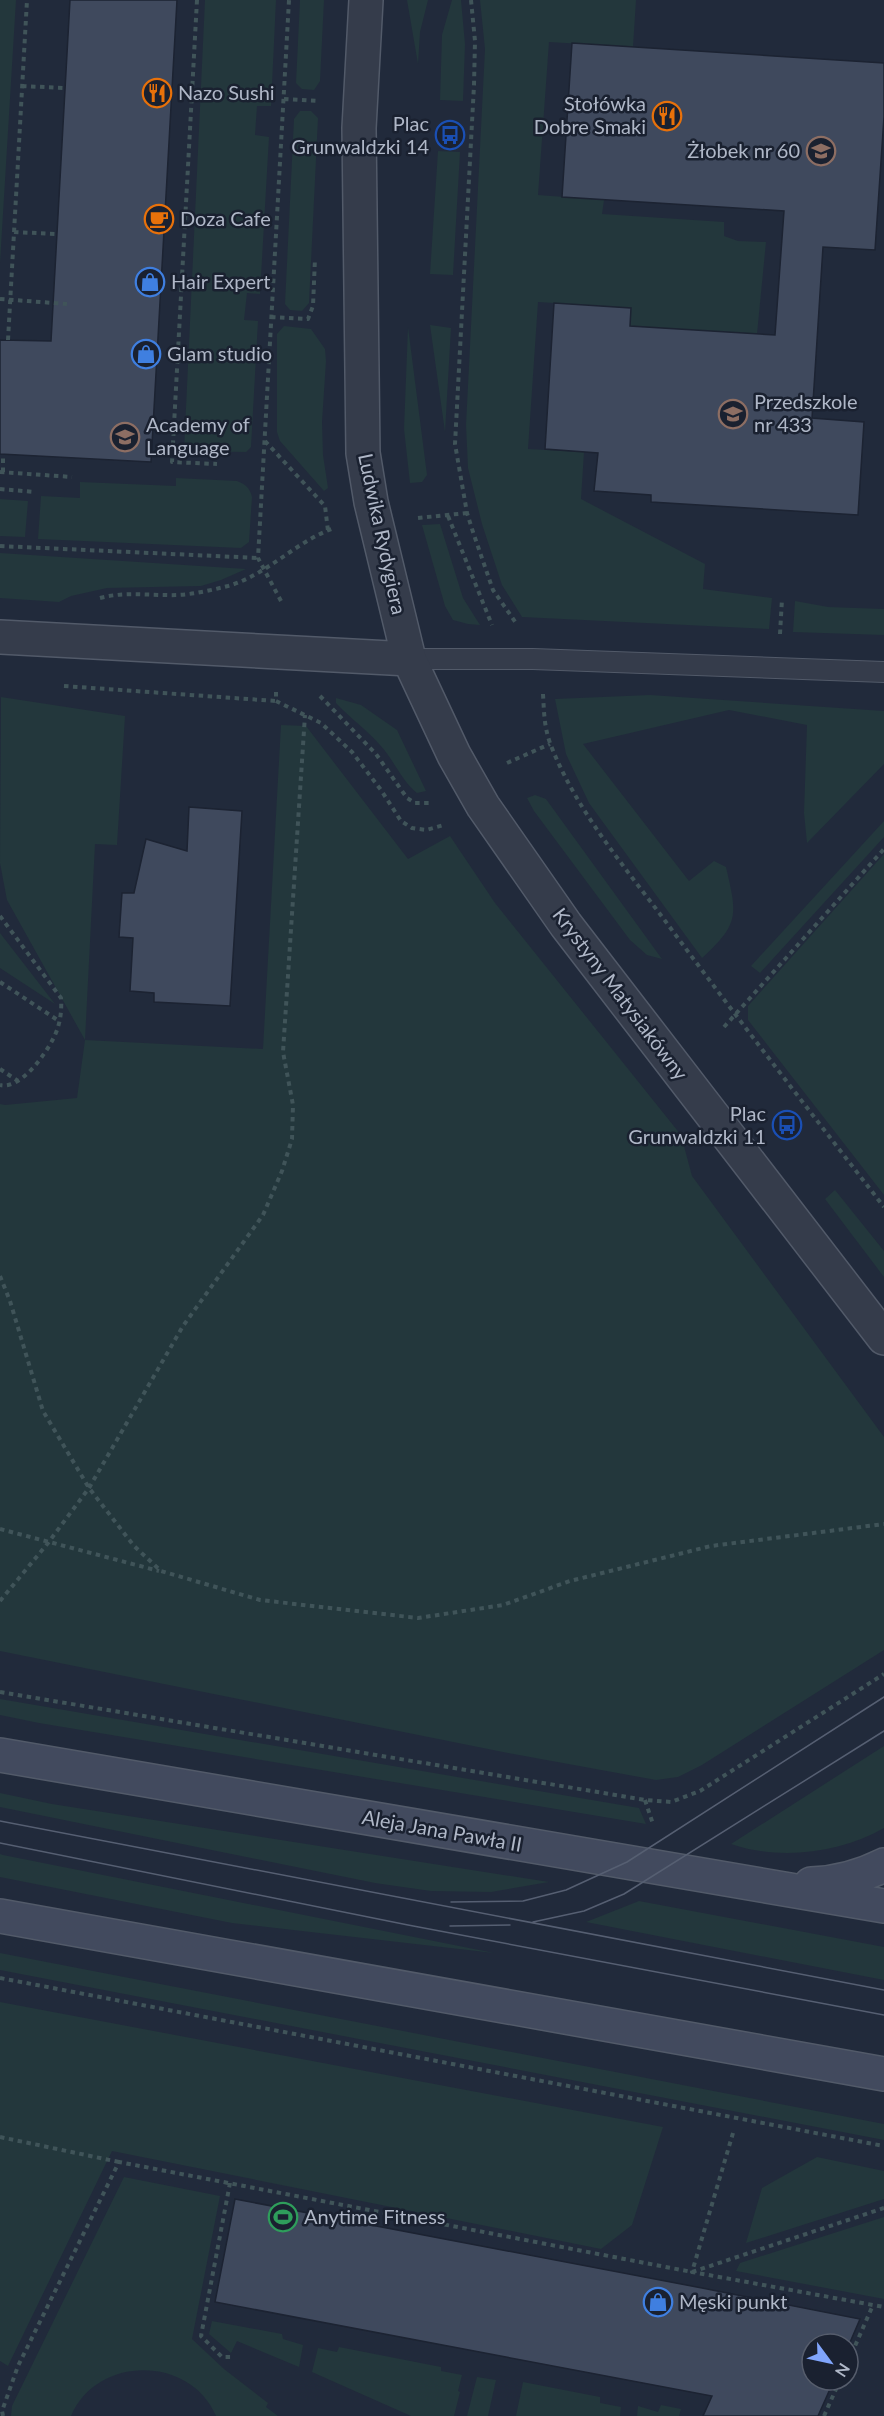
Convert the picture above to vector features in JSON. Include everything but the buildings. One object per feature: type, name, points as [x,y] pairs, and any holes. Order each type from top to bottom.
[{"type":"main road","name":"Aleja Jana Pawła II","points":[[0,1755],[884,1906]]},
{"type":"main road","points":[[775,1886],[834,1884],[861,1876],[884,1865]]},
{"type":"main road","points":[[0,1916],[880,2073]]},
{"type":"street","name":"Ludwika Rydygiera","points":[[366,0],[359,128],[363,453],[372,502],[409,659]]},
{"type":"street","points":[[0,637],[409,659]]},
{"type":"street","name":"Krystyny Matysiakówny","points":[[409,659],[454,755],[483,806],[566,926],[884,1338]]},
{"type":"lane","points":[[409,659],[533,659],[884,672]]},
{"type":"path","points":[[8,340],[27,0]]},
{"type":"path","points":[[197,0],[172,462],[217,465]]},
{"type":"path","points":[[281,601],[258,558],[289,0]]},
{"type":"path","points":[[471,0],[475,41],[474,85],[455,433],[458,470],[467,513],[494,590],[518,626]]},
{"type":"path","points":[[22,86],[65,88]]},
{"type":"path","points":[[284,99],[324,101]]},
{"type":"path","points":[[14,232],[57,234]]},
{"type":"path","points":[[0,299],[67,304]]},
{"type":"path","points":[[264,440],[325,506],[328,531]]},
{"type":"path","points":[[3,454],[1,472],[72,477]]},
{"type":"path","points":[[0,489],[35,492]]},
{"type":"path","points":[[417,518],[467,513]]},
{"type":"path","points":[[448,516],[493,628]]},
{"type":"path","points":[[97,598],[126,594],[178,595],[212,590],[244,580],[263,570],[306,540],[340,526]]},
{"type":"path","points":[[0,546],[258,558]]},
{"type":"path","points":[[779,638],[782,599]]},
{"type":"path","points":[[287,652],[324,701],[376,754],[407,798],[421,804],[436,801]]},
{"type":"path","points":[[57,685],[276,701],[321,723],[352,752],[401,820],[412,828],[426,830],[451,823]]},
{"type":"path","points":[[276,688],[276,701]]},
{"type":"path","points":[[543,691],[544,725],[550,744],[564,773],[596,827],[735,1015],[884,1207]]},
{"type":"path","points":[[0,1601],[48,1543],[89,1488],[183,1326],[263,1215],[282,1171],[292,1139],[293,1105],[283,1052],[305,715]]},
{"type":"path","points":[[504,764],[550,744]]},
{"type":"path","points":[[724,1027],[884,849]]},
{"type":"path","points":[[0,916],[61,998],[62,1013],[54,1038],[38,1062],[18,1081],[6,1086],[0,1085]]},
{"type":"path","points":[[0,982],[59,1021]]},
{"type":"path","points":[[0,1069],[18,1081]]},
{"type":"path","points":[[0,1276],[10,1300],[43,1411],[89,1488],[134,1546],[161,1571]]},
{"type":"path","points":[[0,1529],[161,1571],[260,1600],[418,1618],[503,1605],[570,1581],[711,1546],[884,1524]]},
{"type":"path","points":[[0,1692],[645,1800],[671,1802],[700,1791],[884,1674]]},
{"type":"path","points":[[0,1978],[884,2146]]},
{"type":"path","points":[[692,2272],[734,2133]]},
{"type":"path","points":[[0,2137],[119,2162],[884,2307]]},
{"type":"path","points":[[2,2413],[18,2366],[119,2162]]},
{"type":"path","points":[[230,2183],[201,2336],[222,2357],[233,2357]]},
{"type":"path","points":[[692,2272],[884,2208]]},
{"type":"path","points":[[860,2335],[873,2305]]},
{"type":"path","points":[[824,2416],[835,2392]]},
{"type":"green space","points":[[0,0],[16,0],[0,263]]},
{"type":"green space","points":[[205,0],[276,0],[271,106],[257,106],[255,135],[269,137],[260,294],[247,293],[244,320],[258,321],[251,447],[246,452],[184,451]]},
{"type":"green space","points":[[300,0],[324,0],[320,81],[314,90],[302,89],[296,83]]},
{"type":"green space","points":[[407,0],[428,0],[420,32],[418,64]]},
{"type":"green space","points":[[452,0],[461,0],[465,44],[463,101],[440,100],[442,35]]},
{"type":"green space","points":[[480,0],[636,0],[633,47],[549,42],[538,195],[604,200],[602,214],[724,222],[724,236],[738,241],[766,242],[757,334],[630,326],[554,303],[538,302],[528,449],[584,452],[581,499],[705,564],[703,589],[772,598],[769,629],[522,617],[502,585],[482,524],[468,468],[466,425],[485,49]]},
{"type":"green space","points":[[300,111],[311,111],[318,118],[309,303],[302,311],[290,310],[285,304],[294,119]]},
{"type":"green space","points":[[438,151],[460,152],[453,275],[430,274]]},
{"type":"green space","points":[[430,325],[451,328],[445,432]]},
{"type":"green space","points":[[284,326],[311,329],[325,349],[322,422],[323,455],[328,488],[324,491],[280,441],[277,432],[277,334]]},
{"type":"green space","points":[[408,327],[427,475],[422,482],[410,483],[404,429]]},
{"type":"green space","points":[[176,478],[237,481],[247,487],[252,497],[249,542],[241,548],[38,539],[41,496],[80,498],[80,482],[176,486]]},
{"type":"green space","points":[[0,499],[28,501],[25,537],[0,536]]},
{"type":"green space","points":[[440,524],[463,598],[480,625],[453,620],[445,606],[422,525]]},
{"type":"green space","points":[[0,553],[246,569],[201,586],[107,588],[71,596],[59,602],[0,598]]},
{"type":"green space","points":[[795,601],[828,607],[884,609],[884,635],[793,632]]},
{"type":"green space","points":[[650,695],[884,711],[884,764],[807,843],[804,813],[807,725],[729,710],[583,744],[689,881],[714,861],[726,867],[732,897],[732,917],[723,936],[702,958],[589,803],[566,754],[555,699]]},
{"type":"green space","points":[[1,697],[125,716],[117,845],[95,844],[85,1040],[7,900],[0,863]]},
{"type":"green space","points":[[336,698],[361,705],[397,730],[426,791],[417,793],[411,788],[385,751],[336,703]]},
{"type":"green space","points":[[281,725],[306,726],[408,859],[450,836],[495,903],[681,1135],[692,1176],[884,1437],[884,1650],[702,1765],[678,1777],[656,1780],[508,1753],[0,1651],[0,1104],[77,1098],[85,1040],[263,1049]]},
{"type":"green space","points":[[535,795],[546,799],[662,959],[647,955],[630,940],[534,811],[527,798]]},
{"type":"green space","points":[[884,821],[884,837],[760,973],[751,966]]},
{"type":"green space","points":[[884,854],[884,1195],[748,1020],[748,1006]]},
{"type":"green space","points":[[0,933],[55,1004],[0,968]]},
{"type":"green space","points":[[835,1190],[884,1251],[884,1277],[825,1199]]},
{"type":"green space","points":[[0,1699],[639,1808],[646,1824],[39,1723],[0,1715]]},
{"type":"green space","points":[[884,1746],[884,1828],[867,1837],[829,1849],[809,1852],[769,1852],[731,1844]]},
{"type":"green space","points":[[0,1793],[52,1804],[549,1882],[491,1892],[431,1891],[375,1883],[0,1807]]},
{"type":"green space","points":[[0,1854],[494,1953],[232,1923],[0,1877]]},
{"type":"green space","points":[[639,1901],[884,1947],[884,1980],[586,1922]]},
{"type":"green space","points":[[0,1953],[884,2124],[884,2140],[0,1970]]},
{"type":"green space","points":[[0,2002],[663,2127],[632,2225],[601,2249],[112,2151],[8,2366],[0,2361]]},
{"type":"green space","points":[[817,2157],[884,2171],[884,2199],[746,2243],[762,2188]]},
{"type":"green space","points":[[124,2177],[220,2196],[192,2339],[224,2369],[268,2403],[266,2407],[278,2416],[216,2416],[203,2396],[186,2382],[166,2373],[144,2370],[121,2373],[101,2382],[84,2396],[71,2416],[11,2416],[12,2406]]},
{"type":"green space","points":[[884,2217],[884,2299],[736,2271],[740,2263]]},
{"type":"green space","points":[[212,2321],[282,2334],[283,2339],[303,2345],[299,2367],[237,2341],[231,2353],[209,2334]]},
{"type":"green space","points":[[339,2347],[441,2367],[441,2371],[462,2375],[454,2416],[411,2416],[312,2372],[318,2348],[337,2352]]},
{"type":"green space","points":[[477,2377],[496,2380],[488,2416],[467,2416]]},
{"type":"green space","points":[[523,2382],[600,2397],[600,2403],[621,2407],[620,2416],[516,2416]]},
{"type":"green space","points":[[661,2405],[681,2409],[679,2416],[637,2416],[638,2406],[658,2412]]},
{"type":"tram line","points":[[451,1902],[523,1901],[566,1890],[627,1862],[884,1697]]},
{"type":"tram line","points":[[533,1922],[584,1911],[624,1894],[884,1731]]},
{"type":"tram line","points":[[0,1821],[884,1990]]},
{"type":"tram line","points":[[0,1843],[408,1925],[884,2015]]},
{"type":"tram line","points":[[450,1926],[510,1925]]},
{"type":"place","name":"Nazo Sushi","points":[[157,93]]},
{"type":"place","name":"Stołówka Dobre Smaki","points":[[667,116]]},
{"type":"place","name":"Plac Grunwaldzki 14","points":[[450,135]]},
{"type":"place","name":"Żłobek nr 60","points":[[821,151]]},
{"type":"place","name":"Doza Cafe","points":[[159,219]]},
{"type":"place","name":"Hair Expert","points":[[150,282]]},
{"type":"place","name":"Glam studio","points":[[146,354]]},
{"type":"place","name":"Przedszkole nr 433","points":[[733,414]]},
{"type":"place","name":"Academy of Language","points":[[125,437]]},
{"type":"place","name":"Plac Grunwaldzki 11","points":[[787,1125]]},
{"type":"place","name":"Anytime Fitness","points":[[283,2217]]},
{"type":"place","name":"Męski punkt","points":[[658,2302]]}]
